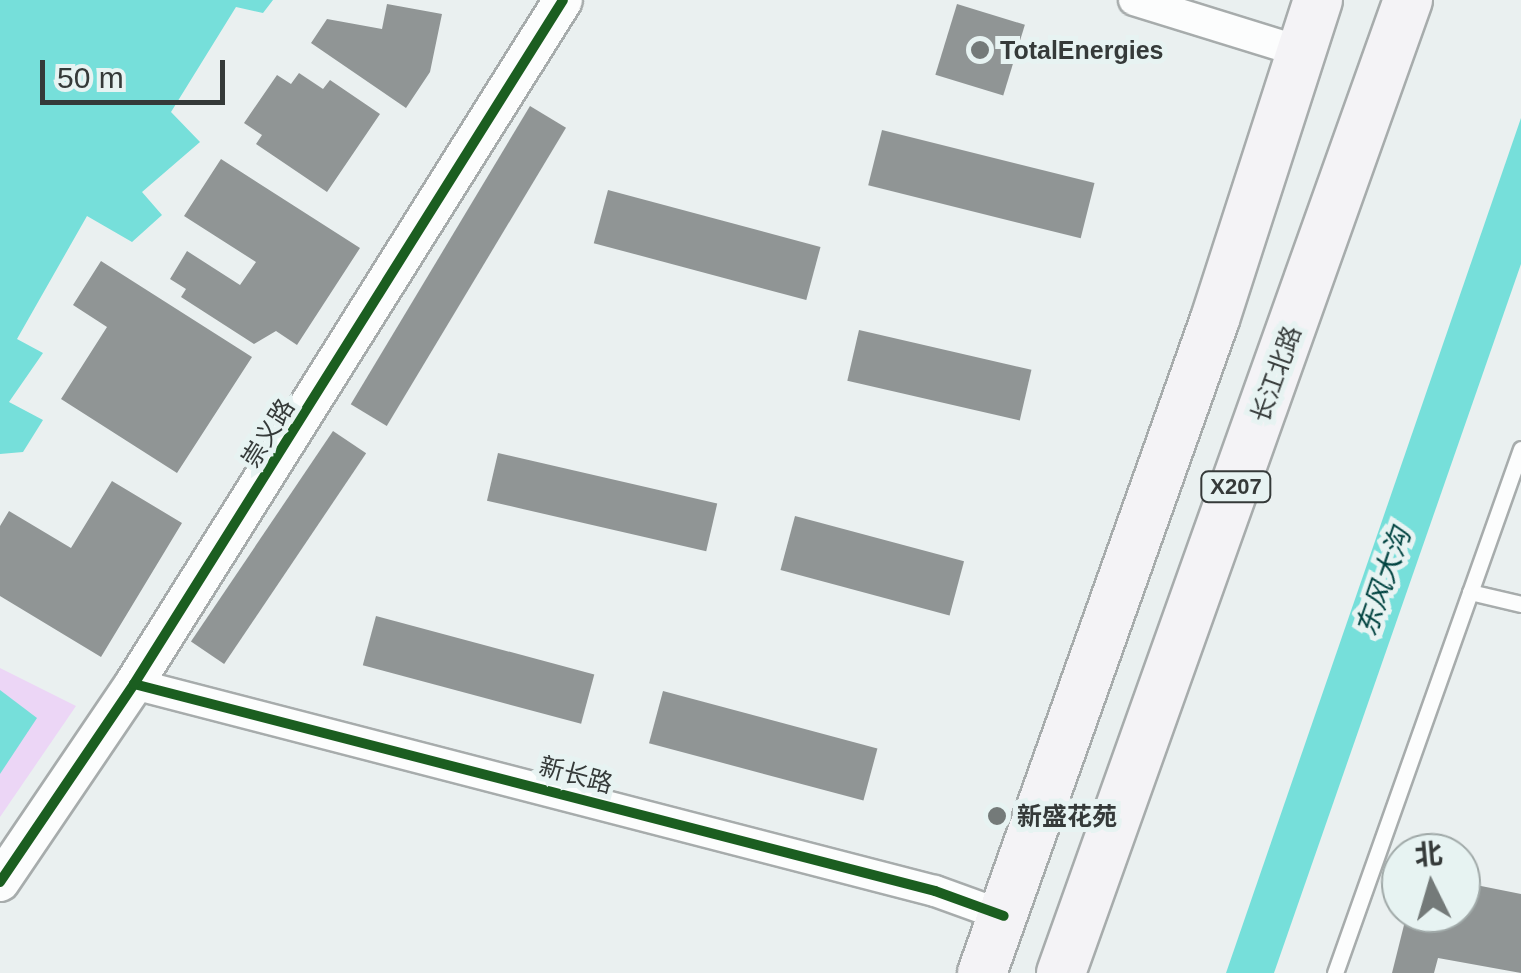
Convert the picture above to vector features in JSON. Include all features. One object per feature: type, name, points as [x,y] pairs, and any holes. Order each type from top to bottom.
[{"type":"main road","name":"X207","points":[[982,973],[1216,319],[1318,0]]},
{"type":"main road","name":"长江北路","points":[[1061,973],[1408,0]]},
{"type":"street","name":"崇义路","points":[[0,882],[134,684],[563,0]]},
{"type":"street","points":[[1134,0],[1302,52]]},
{"type":"street","name":"新长路","points":[[134,684],[897,880],[1004,916]]},
{"type":"lane","points":[[1334,973],[1521,449]]},
{"type":"lane","points":[[1470,592],[1521,604]]},
{"type":"shaded area","points":[[0,668],[76,706],[0,817]]},
{"type":"water","points":[[0,0],[273,0],[263,13],[236,7],[171,112],[200,142],[142,192],[162,215],[132,242],[87,216],[17,339],[43,353],[9,402],[43,420],[23,452],[0,454]]},
{"type":"water","name":"东风大沟","points":[[1521,118],[1521,264],[1274,973],[1226,973]]},
{"type":"water","points":[[0,690],[37,718],[0,774]]},
{"type":"building","points":[[387,4],[442,14],[430,72],[406,108],[311,43],[327,19],[382,29]]},
{"type":"building","name":"TotalEnergies","points":[[957,4],[1025,25],[1003,96],[935,75]]},
{"type":"building","points":[[299,73],[323,89],[330,80],[380,114],[327,192],[256,144],[262,135],[244,123],[277,75],[291,84]]},
{"type":"building","points":[[530,106],[566,128],[387,426],[351,404]]},
{"type":"building","points":[[882,130],[1094,183],[1081,238],[868,185]]},
{"type":"building","points":[[221,159],[360,248],[297,345],[276,331],[254,344],[181,297],[186,289],[170,279],[187,251],[240,285],[256,262],[184,216]]},
{"type":"building","points":[[608,190],[821,247],[806,300],[594,243]]},
{"type":"building","points":[[101,261],[252,357],[177,473],[61,399],[107,327],[73,305]]},
{"type":"building","points":[[859,330],[1031,370],[1020,420],[847,381]]},
{"type":"building","points":[[333,431],[366,453],[224,664],[191,642]]},
{"type":"building","points":[[498,453],[717,504],[706,551],[487,501]]},
{"type":"building","points":[[112,481],[182,523],[101,657],[0,596],[0,526],[9,511],[71,548]]},
{"type":"building","points":[[795,516],[964,561],[950,615],[781,570]]},
{"type":"building","points":[[376,616],[594,674],[581,724],[363,665]]},
{"type":"building","points":[[663,691],[877,748],[863,801],[649,743]]},
{"type":"building","points":[[1481,886],[1521,894],[1521,973],[1438,958],[1434,973],[1392,973],[1402,933],[1481,933]]},
{"type":"cycle path","points":[[0,882],[134,684],[563,0]]},
{"type":"cycle path","points":[[134,684],[935,891],[1004,916]]},
{"type":"place","name":"TotalEnergies","points":[[980,50]]},
{"type":"place","name":"新盛花苑","points":[[997,816]]}]
